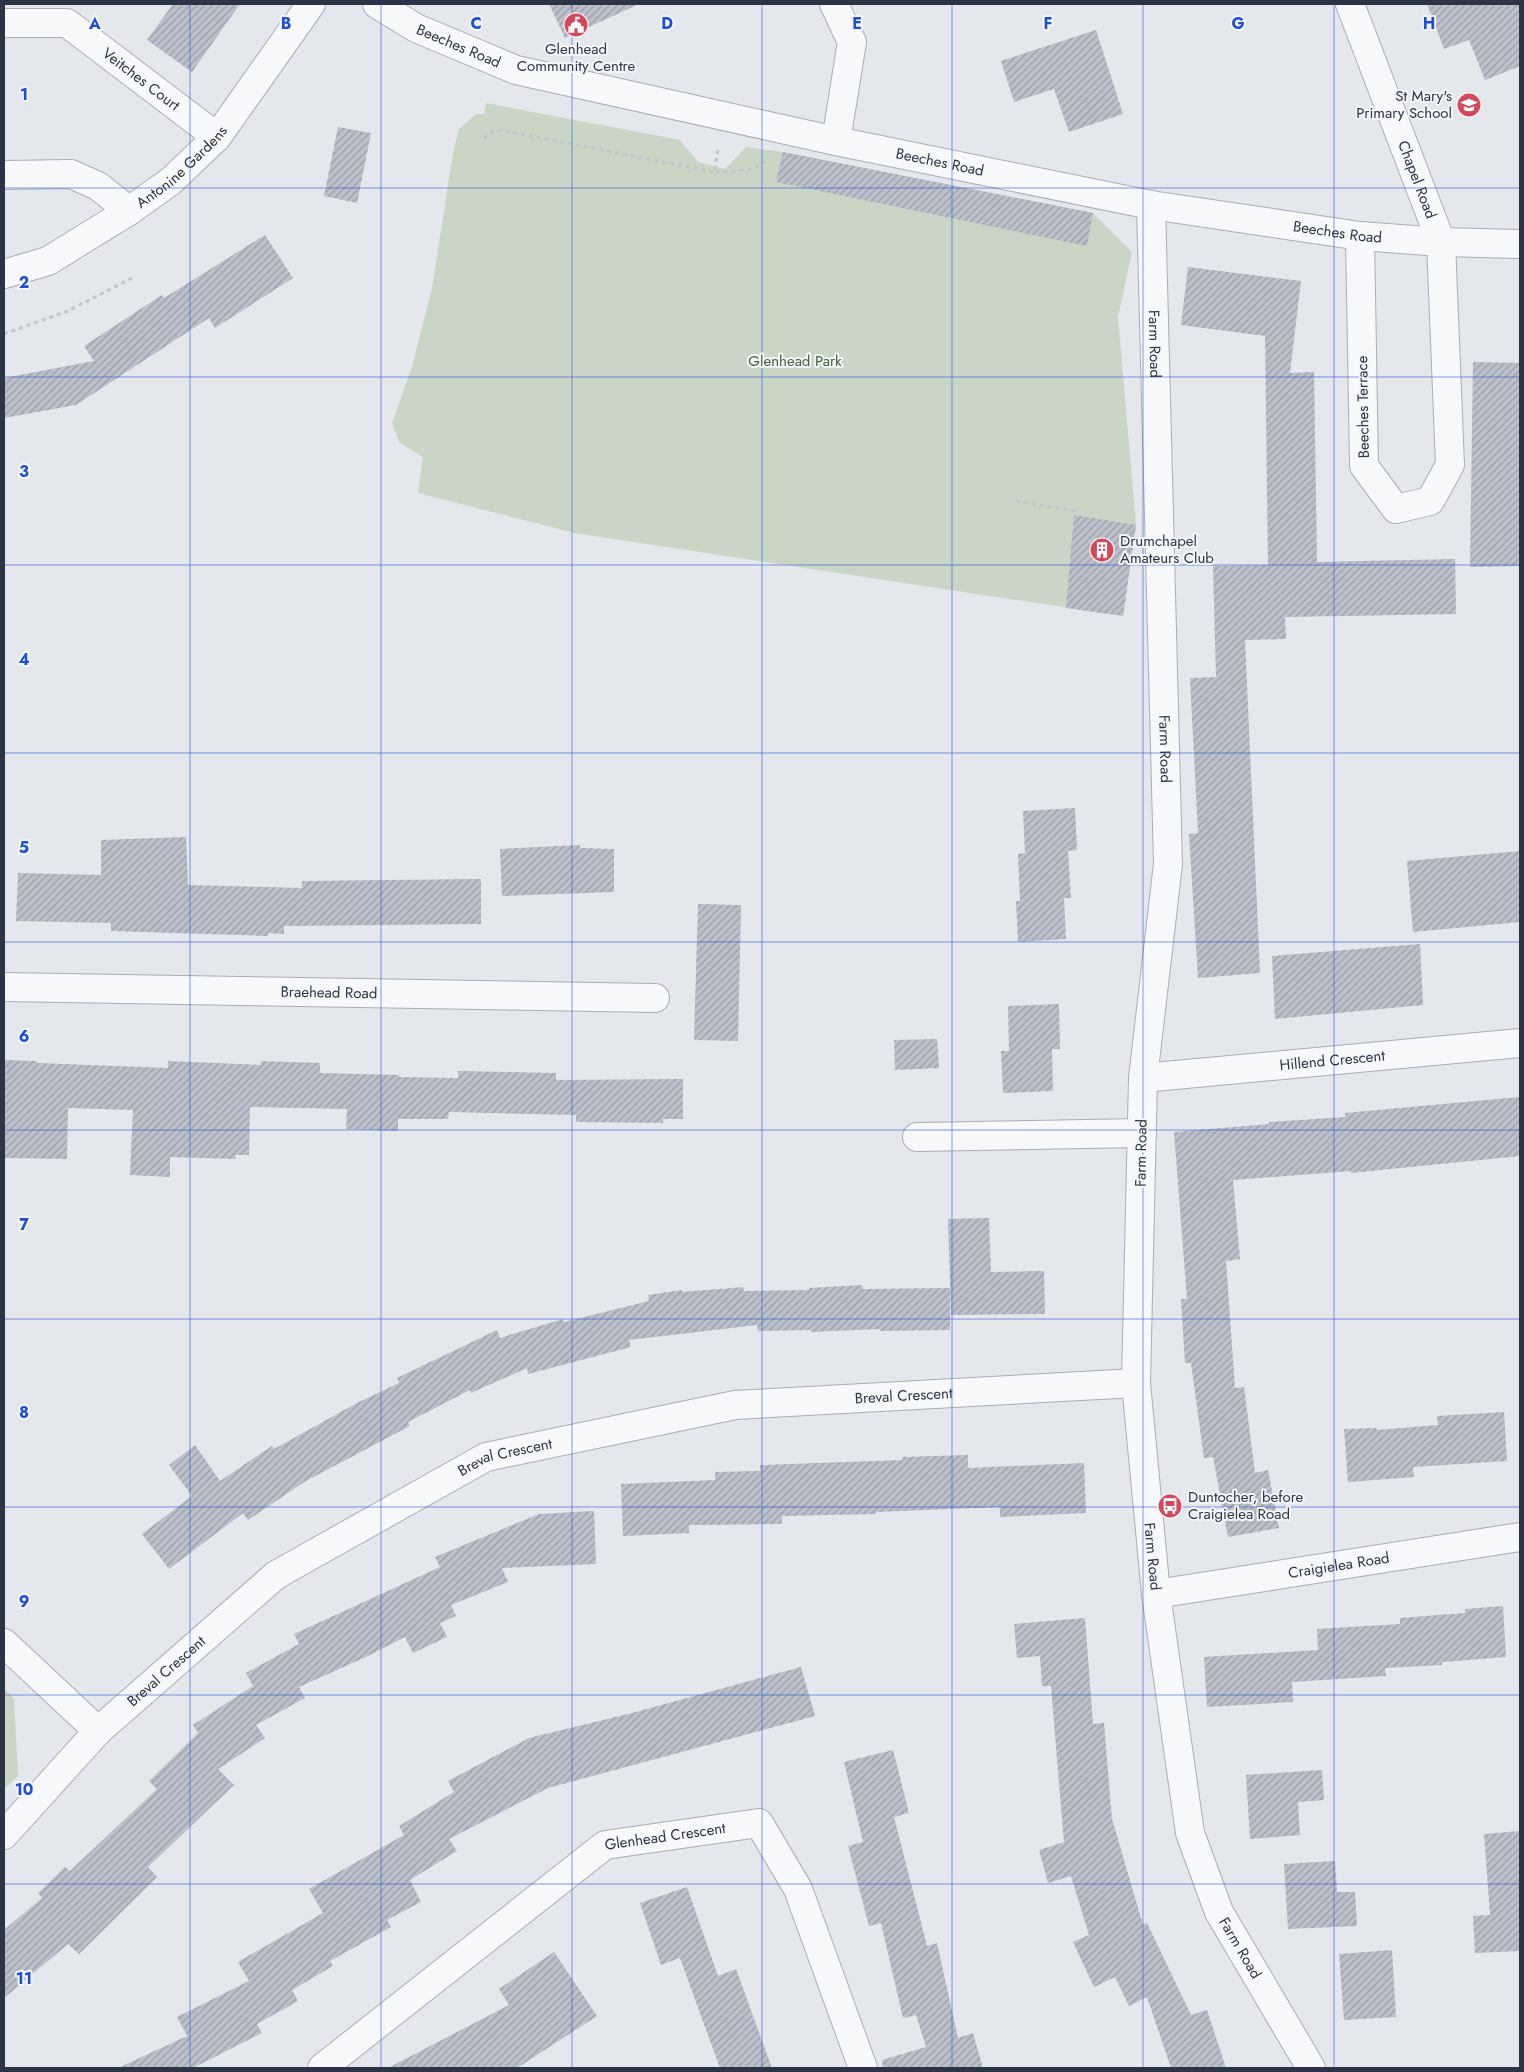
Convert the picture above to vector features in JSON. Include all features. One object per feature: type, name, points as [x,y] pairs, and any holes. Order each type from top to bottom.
[{"type":"street","name":"Antonine Gardens","points":[[4,274],[48,261],[129,211],[171,181],[217,138],[311,4]]},
{"type":"street","name":"Beeches Road","points":[[377,4],[416,28],[516,70],[836,141],[1151,205],[1360,236],[1441,242],[1520,244]]},
{"type":"street","points":[[834,4],[852,42],[836,141]]},
{"type":"street","name":"Chapel Road","points":[[1350,4],[1441,242]]},
{"type":"street","name":"Veitches Court","points":[[4,23],[67,23],[217,138]]},
{"type":"street","points":[[4,175],[71,174],[98,186],[129,211]]},
{"type":"street","name":"Farm Road","points":[[1151,205],[1168,864],[1143,1078],[1136,1383],[1156,1594],[1190,1833],[1219,1912],[1311,2068]]},
{"type":"street","name":"Beeches Terrace","points":[[1360,236],[1364,466],[1396,509],[1430,501],[1450,465],[1441,242]]},
{"type":"street","name":"Braehead Road","points":[[4,987],[655,998]]},
{"type":"street","name":"Hillend Crescent","points":[[1143,1078],[1520,1043]]},
{"type":"street","points":[[917,1137],[1142,1133]]},
{"type":"street","name":"Breval Crescent","points":[[4,1835],[98,1731],[276,1575],[486,1457],[736,1405],[1136,1383]]},
{"type":"street","name":"Craigielea Road","points":[[1156,1594],[1520,1537]]},
{"type":"street","points":[[4,1643],[98,1731]]},
{"type":"street","name":"Glenhead Crescent","points":[[322,2068],[605,1845],[759,1823],[798,1889],[863,2068]]},
{"type":"path","points":[[484,138],[494,130],[511,132],[714,172]]},
{"type":"path","points":[[736,171],[759,167],[768,160]]},
{"type":"path","points":[[4,334],[68,311],[134,277]]},
{"type":"path","points":[[1016,501],[1075,511],[1074,515]]},
{"type":"green space","name":"Glenhead Park","points":[[486,103],[680,140],[698,162],[725,169],[746,147],[783,152],[1093,213],[1132,252],[1118,317],[1136,525],[1123,616],[574,533],[418,493],[423,457],[399,442],[392,423],[412,367],[432,288],[453,153],[459,129],[476,114],[484,114]]},
{"type":"green space","points":[[4,1688],[14,1699],[18,1776],[4,1789]]},
{"type":"building","points":[[173,4],[240,4],[192,72],[147,40]]},
{"type":"building","name":"Glenhead Community Centre","points":[[549,4],[639,4],[565,38]]},
{"type":"building","points":[[1427,4],[1520,4],[1520,66],[1485,80],[1469,40],[1444,49]]},
{"type":"building","points":[[1096,30],[1123,114],[1069,132],[1054,89],[1014,102],[1001,61]]},
{"type":"building","points":[[338,127],[371,133],[357,203],[324,196]]},
{"type":"building","points":[[783,152],[1093,213],[1087,246],[776,182]]},
{"type":"building","points":[[265,235],[293,278],[215,328],[209,318],[76,405],[4,418],[4,378],[94,361],[84,346],[162,295],[164,298]]},
{"type":"building","points":[[1188,267],[1301,281],[1290,373],[1314,372],[1317,562],[1455,559],[1456,614],[1285,617],[1286,639],[1245,640],[1260,973],[1198,978],[1189,834],[1198,833],[1190,678],[1216,677],[1213,566],[1268,565],[1265,336],[1181,325]]},
{"type":"building","points":[[1473,362],[1520,363],[1520,566],[1470,567]]},
{"type":"building","name":"Drumchapel Amateurs Club","points":[[1074,515],[1136,525],[1123,616],[1066,608]]},
{"type":"building","points":[[1075,808],[1077,850],[1068,851],[1071,898],[1064,898],[1066,939],[1018,942],[1016,901],[1020,901],[1018,854],[1025,853],[1023,811]]},
{"type":"building","points":[[186,837],[188,885],[302,888],[302,881],[481,879],[481,924],[284,926],[284,934],[268,933],[268,936],[111,931],[111,923],[16,921],[18,873],[101,875],[101,840]]},
{"type":"building","points":[[580,845],[580,848],[614,849],[614,892],[502,896],[500,849]]},
{"type":"building","points":[[1520,851],[1520,922],[1413,932],[1407,861]]},
{"type":"building","points":[[698,904],[741,905],[738,1041],[694,1040]]},
{"type":"building","points":[[1420,944],[1423,1005],[1275,1019],[1272,956]]},
{"type":"building","points":[[1059,1004],[1060,1049],[1052,1049],[1053,1091],[1003,1093],[1001,1051],[1009,1051],[1008,1006]]},
{"type":"building","points":[[937,1039],[939,1068],[895,1070],[894,1040]]},
{"type":"building","points":[[4,1060],[168,1068],[168,1061],[261,1065],[261,1061],[320,1063],[320,1073],[399,1075],[399,1077],[458,1078],[458,1071],[556,1073],[556,1080],[683,1079],[683,1119],[663,1119],[663,1123],[576,1122],[576,1115],[449,1112],[448,1119],[398,1119],[398,1131],[346,1129],[347,1109],[250,1107],[249,1155],[235,1155],[236,1159],[170,1157],[170,1177],[130,1175],[133,1110],[68,1108],[67,1159],[4,1158]]},
{"type":"building","points":[[1520,1097],[1520,1156],[1351,1173],[1351,1171],[1233,1180],[1240,1259],[1226,1261],[1235,1388],[1244,1387],[1255,1473],[1268,1470],[1279,1528],[1228,1537],[1213,1457],[1204,1458],[1191,1363],[1185,1363],[1181,1299],[1187,1299],[1174,1132],[1269,1124],[1269,1122],[1345,1117],[1345,1113]]},
{"type":"building","points":[[989,1218],[991,1272],[1044,1271],[1045,1314],[951,1315],[948,1219]]},
{"type":"building","points":[[862,1285],[863,1289],[950,1288],[950,1330],[758,1331],[757,1325],[629,1340],[631,1347],[528,1374],[527,1368],[471,1393],[470,1390],[408,1422],[410,1426],[304,1482],[248,1520],[243,1513],[169,1569],[142,1534],[192,1496],[169,1465],[195,1445],[220,1481],[272,1446],[274,1449],[357,1403],[399,1383],[397,1378],[497,1330],[500,1338],[563,1319],[564,1322],[649,1301],[648,1295],[682,1290],[682,1292],[743,1287],[744,1291],[809,1290],[809,1288]]},
{"type":"building","points":[[1504,1412],[1507,1461],[1413,1467],[1414,1477],[1348,1482],[1344,1429],[1376,1428],[1377,1430],[1438,1425],[1437,1416]]},
{"type":"building","points":[[968,1455],[968,1468],[1084,1463],[1086,1513],[1000,1517],[1000,1507],[876,1512],[876,1514],[782,1516],[782,1524],[689,1525],[689,1533],[623,1536],[621,1484],[715,1480],[715,1472],[760,1471],[760,1465],[903,1460],[902,1457]]},
{"type":"building","points":[[594,1511],[596,1564],[502,1568],[508,1582],[451,1605],[456,1616],[440,1623],[447,1637],[413,1653],[405,1637],[299,1687],[305,1698],[256,1725],[265,1738],[218,1769],[234,1785],[148,1867],[157,1877],[79,1954],[68,1944],[4,1998],[4,1930],[42,1898],[38,1893],[65,1867],[70,1871],[157,1789],[149,1781],[198,1733],[193,1725],[253,1686],[246,1673],[299,1644],[294,1634],[440,1567],[435,1557],[539,1514]]},
{"type":"building","points":[[1503,1606],[1506,1657],[1442,1662],[1442,1665],[1385,1668],[1386,1676],[1292,1682],[1293,1702],[1207,1707],[1204,1657],[1318,1650],[1317,1629],[1400,1624],[1400,1618],[1465,1613],[1465,1609]]},
{"type":"building","points":[[1085,1618],[1093,1724],[1104,1723],[1112,1819],[1143,1925],[1147,1923],[1191,2015],[1207,2010],[1226,2068],[1171,2068],[1147,1997],[1129,2006],[1115,1977],[1094,1987],[1073,1942],[1089,1935],[1071,1876],[1048,1883],[1039,1850],[1064,1842],[1051,1686],[1042,1686],[1040,1656],[1017,1658],[1014,1624]]},
{"type":"building","points":[[801,1667],[815,1716],[548,1788],[449,1839],[457,1851],[410,1880],[421,1902],[387,1920],[391,1927],[330,1961],[333,1966],[292,1990],[298,2001],[257,2024],[262,2033],[193,2068],[118,2068],[187,2036],[177,2017],[249,1981],[238,1962],[323,1913],[309,1889],[404,1835],[399,1826],[454,1792],[448,1781],[529,1738],[632,1713]]},
{"type":"building","points":[[893,1750],[909,1813],[894,1817],[927,1946],[937,1943],[958,2038],[973,2033],[983,2068],[883,2068],[882,2060],[926,2047],[916,2015],[903,2018],[881,1923],[869,1926],[848,1846],[863,1842],[844,1762]]},
{"type":"building","points":[[1322,1770],[1324,1800],[1298,1802],[1300,1835],[1250,1839],[1246,1775]]},
{"type":"building","points":[[1520,1831],[1520,1951],[1475,1953],[1473,1916],[1490,1915],[1484,1834]]},
{"type":"building","points":[[1335,1861],[1337,1892],[1355,1892],[1357,1926],[1288,1929],[1284,1864]]},
{"type":"building","points":[[687,1887],[718,1976],[736,1969],[772,2068],[720,2068],[680,1958],[661,1965],[640,1903]]},
{"type":"building","points":[[1392,1950],[1396,2017],[1344,2020],[1339,1954]]},
{"type":"building","points":[[554,1952],[597,2016],[517,2068],[388,2068],[509,2005],[499,1989]]},
{"type":"place","name":"Glenhead Community Centre","points":[[576,25]]},
{"type":"place","name":"St Mary's Primary School","points":[[1469,105]]},
{"type":"place","name":"Drumchapel Amateurs Club","points":[[1102,550]]},
{"type":"place","name":"Duntocher, before Craigielea Road","points":[[1170,1506]]}]
